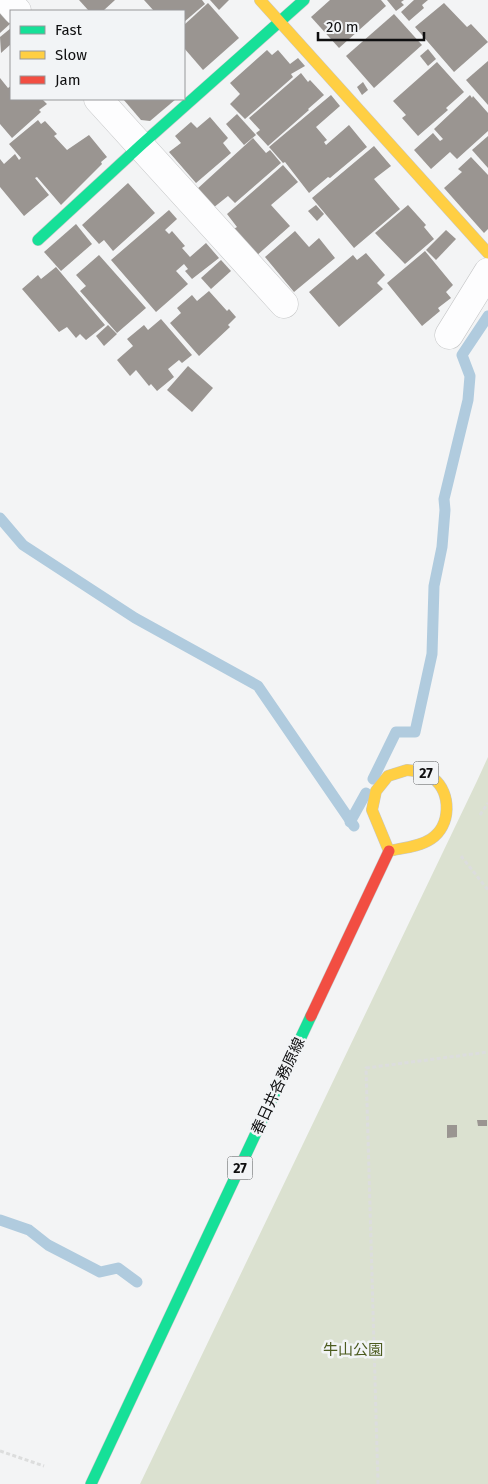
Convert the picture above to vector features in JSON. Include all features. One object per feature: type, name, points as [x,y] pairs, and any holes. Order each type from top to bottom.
[{"type":"main road","points":[[260,0],[488,253]]},
{"type":"main road","points":[[38,240],[141,145],[304,0]]},
{"type":"main road","name":"27","points":[[407,770],[426,774],[441,786],[448,804],[444,824],[432,838],[389,851],[372,810],[376,791],[388,776],[407,770]]},
{"type":"main road","name":"春日井各務原線","points":[[91,1484],[389,851]]},
{"type":"street","points":[[7,0],[17,10]]},
{"type":"street","points":[[99,100],[284,304]]},
{"type":"street","points":[[449,335],[488,272]]},
{"type":"path","points":[[460,856],[488,890]]},
{"type":"path","points":[[378,1484],[366,1068],[488,1052]]},
{"type":"path","points":[[0,1451],[44,1466]]},
{"type":"green space","name":"牛山公園","points":[[488,757],[488,1484],[140,1484],[477,781]]},
{"type":"building","points":[[79,0],[115,0],[104,10],[88,10]]},
{"type":"building","points":[[144,0],[202,0],[205,4],[185,21],[185,10],[153,10]]},
{"type":"building","points":[[210,0],[229,0],[219,10]]},
{"type":"building","points":[[330,0],[381,0],[386,6],[339,48],[311,17]]},
{"type":"building","points":[[387,0],[404,0],[401,2],[404,5],[396,11]]},
{"type":"building","points":[[414,0],[428,0],[422,5],[424,8],[409,21],[401,12]]},
{"type":"building","points":[[208,3],[239,38],[203,70],[185,49],[185,24]]},
{"type":"building","points":[[444,3],[467,27],[471,24],[488,42],[454,72],[415,27]]},
{"type":"building","points":[[0,8],[10,20],[10,24],[0,33]]},
{"type":"building","points":[[394,14],[422,45],[374,88],[346,56]]},
{"type":"building","points":[[10,29],[10,45],[1,53],[0,37]]},
{"type":"building","points":[[428,49],[436,59],[428,66],[420,56]]},
{"type":"building","points":[[267,50],[272,55],[278,50],[290,64],[298,58],[305,66],[291,74],[293,77],[245,119],[230,104],[240,94],[230,83]]},
{"type":"building","points":[[488,61],[488,105],[466,80]]},
{"type":"building","points":[[437,62],[464,92],[446,108],[448,110],[418,136],[402,118],[406,115],[393,101]]},
{"type":"building","points":[[301,73],[308,82],[310,80],[324,95],[268,146],[256,133],[260,130],[249,118]]},
{"type":"building","points":[[0,78],[8,88],[10,87],[10,100],[43,100],[47,104],[39,110],[41,112],[12,138],[0,124]]},
{"type":"building","points":[[363,82],[368,90],[362,95],[357,87]]},
{"type":"building","points":[[331,95],[340,106],[316,127],[327,140],[324,142],[326,145],[349,125],[367,147],[309,193],[285,162],[283,163],[269,147]]},
{"type":"building","points":[[470,95],[488,113],[488,131],[457,159],[450,152],[431,169],[414,150],[433,133],[440,141],[443,139],[434,129]]},
{"type":"building","points":[[124,100],[175,100],[150,121],[141,120]]},
{"type":"building","points":[[237,114],[256,135],[244,145],[226,124]]},
{"type":"building","points":[[210,117],[228,138],[223,143],[231,153],[196,183],[169,152],[181,143],[175,136],[191,122],[197,128]]},
{"type":"building","points":[[38,120],[41,124],[45,121],[57,134],[54,136],[67,150],[89,135],[107,157],[61,205],[37,177],[35,178],[49,195],[24,216],[0,187],[0,159],[4,164],[15,154],[19,160],[21,158],[9,144]]},
{"type":"building","points":[[488,136],[488,168],[472,150]]},
{"type":"building","points":[[253,138],[266,153],[270,150],[281,163],[235,203],[228,196],[213,208],[196,190]]},
{"type":"building","points":[[374,146],[391,166],[374,179],[400,209],[354,248],[312,198]]},
{"type":"building","points":[[471,157],[488,175],[488,229],[484,233],[444,188],[462,172],[458,169]]},
{"type":"building","points":[[283,165],[298,182],[271,205],[290,226],[255,257],[232,230],[237,227],[227,214]]},
{"type":"building","points":[[128,183],[155,213],[113,251],[104,240],[99,244],[82,225]]},
{"type":"building","points":[[316,205],[324,214],[317,221],[308,211]]},
{"type":"building","points":[[408,205],[426,225],[424,227],[434,239],[405,264],[375,233]]},
{"type":"building","points":[[169,210],[177,219],[165,230],[169,234],[172,231],[185,246],[182,248],[190,257],[206,243],[219,258],[192,279],[185,271],[188,269],[184,264],[176,271],[188,284],[156,312],[111,260]]},
{"type":"building","points":[[76,224],[92,244],[61,271],[44,252]]},
{"type":"building","points":[[446,230],[456,239],[436,260],[426,250]]},
{"type":"building","points":[[295,231],[309,247],[319,238],[335,258],[294,292],[265,257]]},
{"type":"building","points":[[425,251],[453,285],[446,292],[451,298],[438,308],[440,311],[422,326],[387,283]]},
{"type":"building","points":[[366,253],[385,275],[377,283],[383,289],[339,327],[309,292],[353,255],[357,260]]},
{"type":"building","points":[[99,255],[146,308],[117,333],[80,291],[86,286],[76,275]]},
{"type":"building","points":[[221,260],[231,271],[211,289],[201,278]]},
{"type":"building","points":[[56,267],[105,325],[86,340],[80,334],[76,338],[67,327],[59,332],[22,289],[38,275],[41,279]]},
{"type":"building","points":[[209,291],[227,311],[229,309],[236,317],[228,325],[230,327],[199,356],[170,323],[181,313],[177,308],[192,295],[197,301]]},
{"type":"building","points":[[161,319],[192,355],[182,363],[179,360],[168,369],[174,377],[157,391],[151,384],[149,386],[136,370],[130,376],[117,360],[133,346],[127,339],[144,325],[148,330]]},
{"type":"building","points":[[108,325],[117,334],[104,346],[96,336]]},
{"type":"building","points":[[188,366],[213,388],[192,412],[167,390]]},
{"type":"building","points":[[477,1120],[487,1120],[487,1126],[478,1126]]},
{"type":"building","points":[[447,1125],[457,1125],[457,1137],[447,1138]]},
{"type":"waterway","points":[[373,779],[396,732],[415,732],[432,654],[434,586],[442,547],[444,499],[468,400],[470,376],[462,355],[488,316]]},
{"type":"waterway","points":[[0,518],[23,545],[135,618],[258,686],[354,826]]},
{"type":"waterway","points":[[350,822],[366,793]]},
{"type":"waterway","points":[[0,1220],[29,1230],[48,1245],[100,1272],[118,1268],[137,1282]]},
{"type":"traffic: fast","points":[[38,240],[141,145],[304,0]]},
{"type":"traffic: fast","points":[[91,1484],[311,1016]]},
{"type":"traffic: slow","points":[[260,0],[488,253]]},
{"type":"traffic: slow","points":[[407,770],[418,771],[433,778],[444,792],[447,809],[442,826],[431,839],[416,846],[389,851],[372,810],[376,791],[388,776],[407,770]]},
{"type":"traffic: jam","points":[[311,1016],[389,851]]}]
